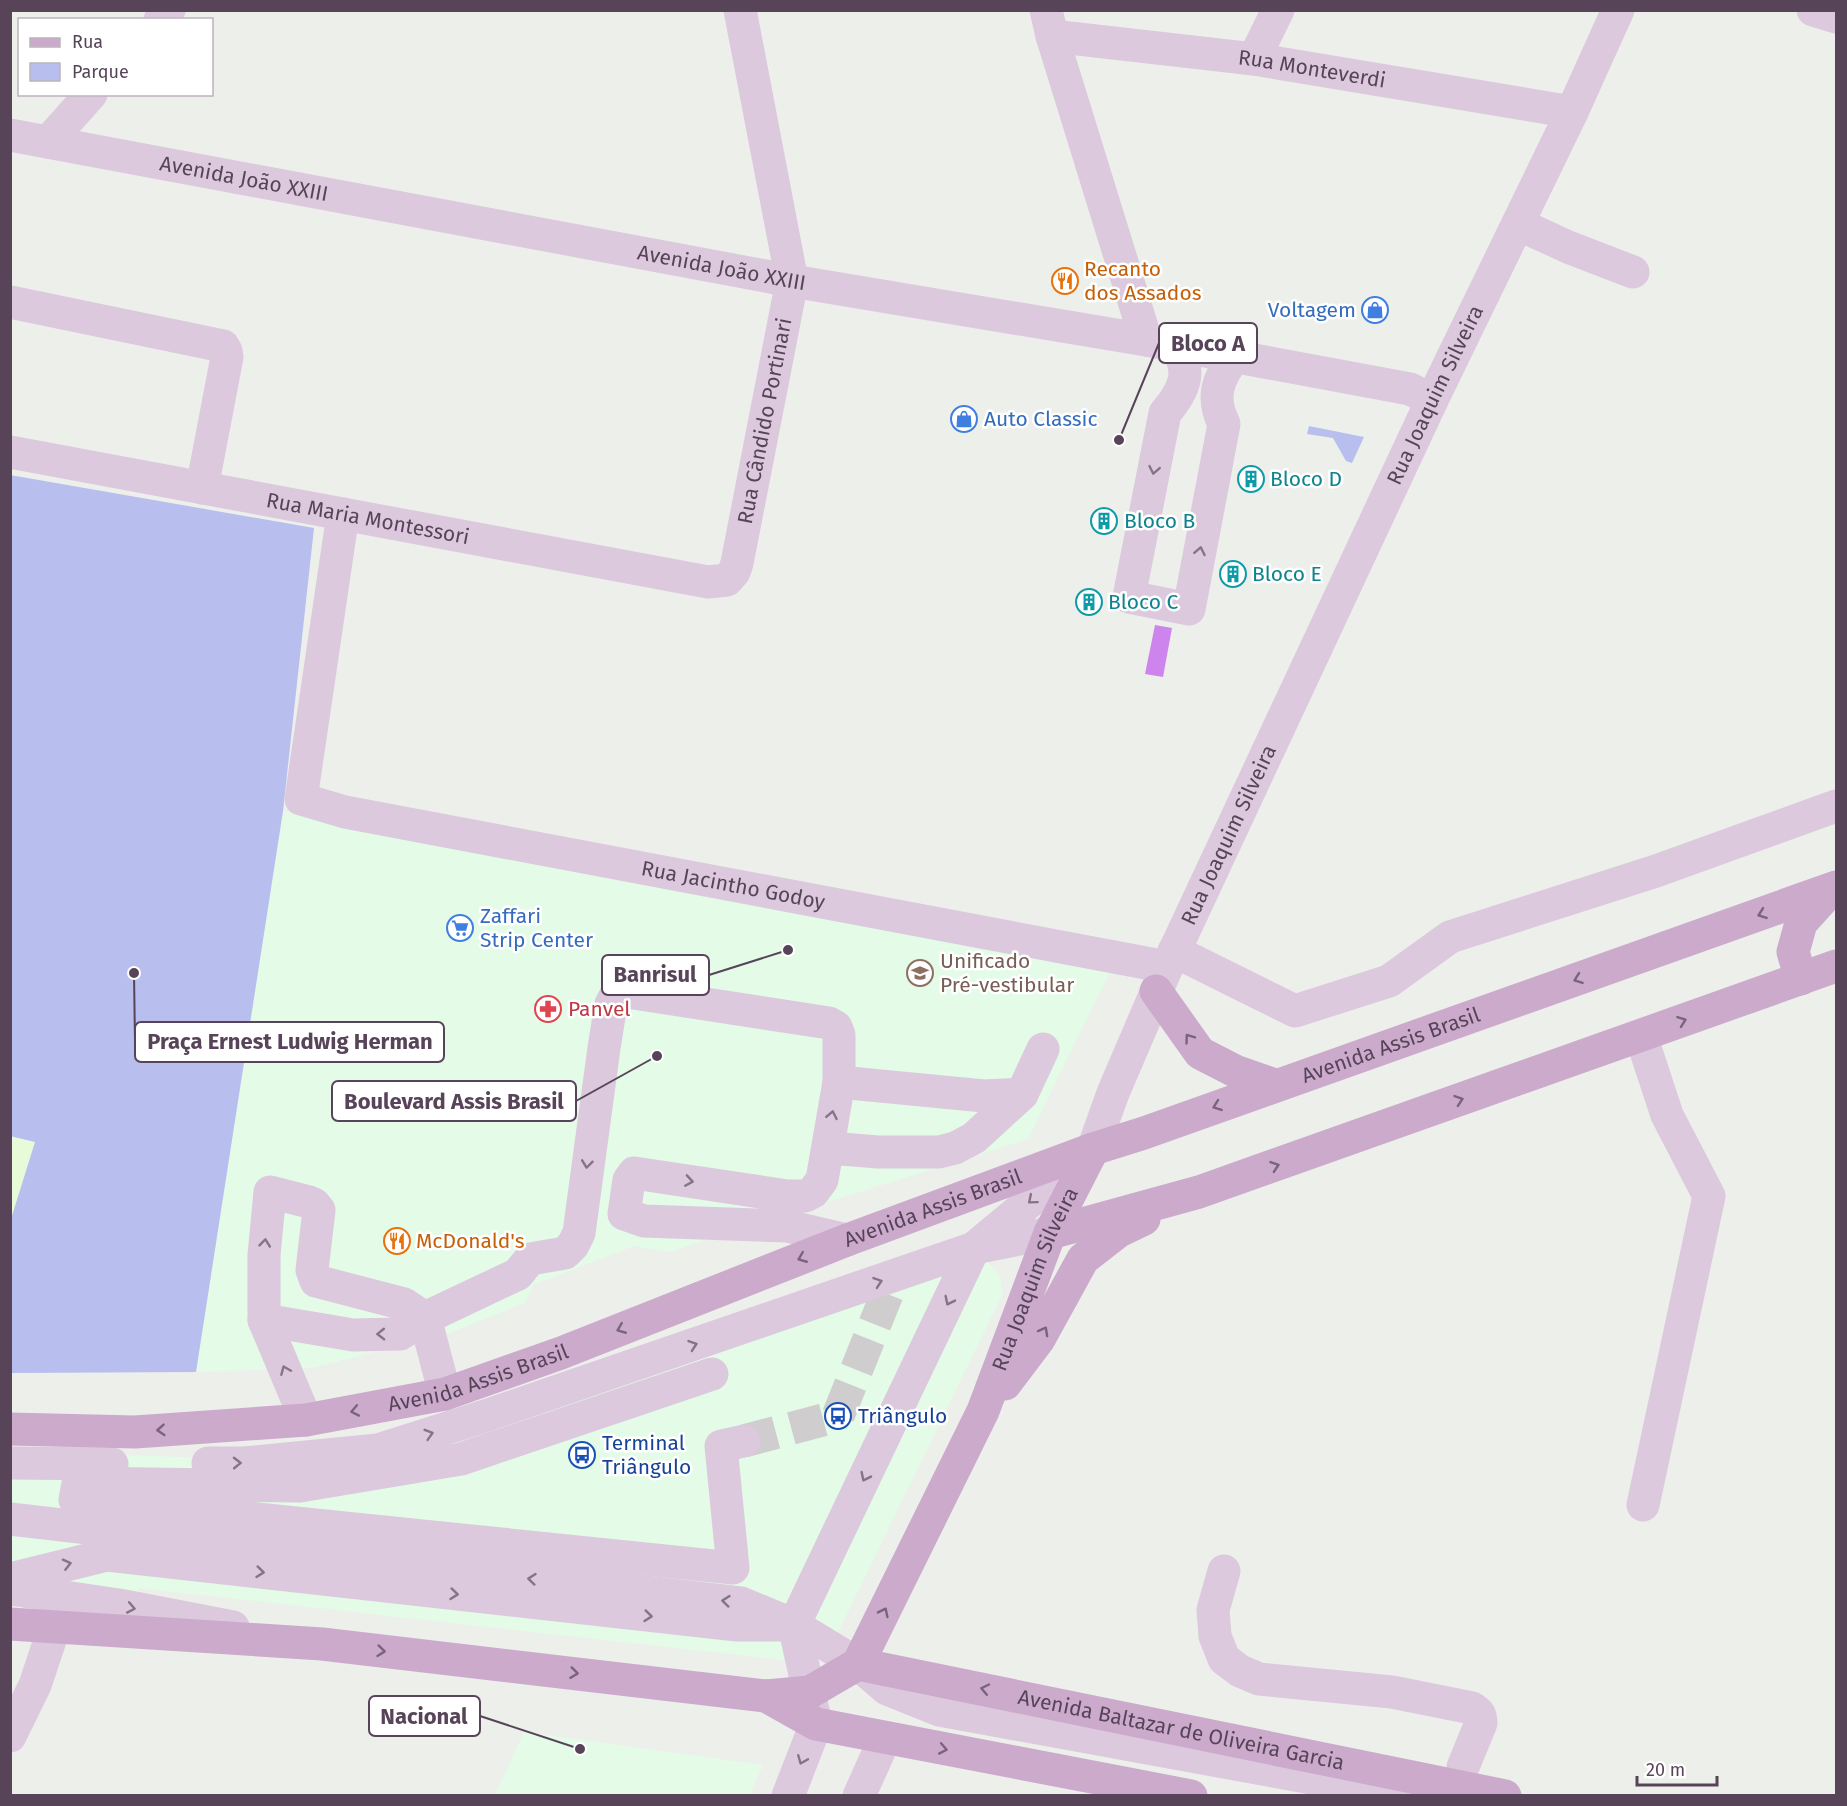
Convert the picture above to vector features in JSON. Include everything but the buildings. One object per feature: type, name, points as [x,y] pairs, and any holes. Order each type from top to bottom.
[{"type":"main road","points":[[1801,979],[1793,952],[1801,923],[1834,888]]},
{"type":"main road","name":"Avenida Assis Brasil","points":[[10,1429],[135,1432],[306,1420],[445,1394],[561,1353],[847,1240],[1093,1149],[1144,1133],[1834,888]]},
{"type":"main road","points":[[1050,1233],[1199,1192],[1836,966]]},
{"type":"main road","points":[[1166,970],[1200,1053],[1235,1071],[1275,1085]]},
{"type":"main road","name":"Rua Joaquim Silveira","points":[[858,1664],[984,1411],[1050,1233],[1093,1149]]},
{"type":"main road","points":[[984,1411],[1039,1339],[1083,1259],[1119,1231],[1199,1192]]},
{"type":"main road","points":[[10,1624],[322,1644],[766,1696],[810,1692],[858,1664]]},
{"type":"main road","name":"Avenida Baltazar de Oliveira Garcia","points":[[858,1664],[1505,1796]]},
{"type":"main road","points":[[766,1696],[816,1724],[1191,1796]]},
{"type":"street","name":"Rua Cândido Portinari","points":[[727,580],[734,572],[736,563],[792,281],[740,10]]},
{"type":"street","points":[[1254,59],[1278,10]]},
{"type":"street","name":"Rua Joaquim Silveira","points":[[1093,1149],[1113,1093],[1166,970],[1432,400],[1572,112],[1618,10]]},
{"type":"street","points":[[1813,10],[1836,17]]},
{"type":"street","points":[[1049,23],[1196,357],[1224,424],[1189,609],[1129,597],[1165,413],[1175,402],[1196,357]]},
{"type":"street","name":"Rua Monteverdi","points":[[1049,23],[1572,112]]},
{"type":"street","points":[[48,142],[89,96]]},
{"type":"street","name":"Avenida João XXIII","points":[[10,135],[1196,357],[1410,389],[1432,400]]},
{"type":"street","points":[[1518,224],[1568,247],[1633,272]]},
{"type":"street","points":[[10,302],[223,346],[227,357],[202,488]]},
{"type":"street","name":"Rua Maria Montessori","points":[[10,452],[708,582],[727,580]]},
{"type":"street","name":"Rua Jacintho Godoy","points":[[343,514],[301,799],[345,812],[1166,970],[1295,1011],[1389,981],[1450,937],[1656,871],[1836,806]]},
{"type":"street","points":[[264,1320],[353,1335],[400,1334],[425,1318],[518,1274],[530,1259],[565,1252],[573,1245],[579,1233],[594,1106],[611,1004],[617,993],[621,992],[833,1024],[839,1035],[839,1082],[830,1123],[829,1148],[822,1180],[813,1192],[805,1196],[787,1196],[634,1173],[629,1180],[623,1213],[644,1221],[787,1226],[847,1240]]},
{"type":"street","points":[[1641,1036],[1667,1115],[1709,1197],[1643,1505]]},
{"type":"street","points":[[829,1148],[878,1152],[939,1152],[955,1148],[974,1138],[1022,1094],[1043,1049]]},
{"type":"street","points":[[839,1082],[984,1096],[1022,1094]]},
{"type":"street","points":[[788,1796],[816,1724],[794,1625],[974,1248],[1093,1149]]},
{"type":"street","points":[[306,1420],[264,1320],[264,1255],[270,1192],[309,1202],[318,1207],[312,1270],[316,1281],[404,1304],[425,1318],[445,1394]]},
{"type":"street","points":[[10,1463],[244,1463],[378,1450],[485,1416],[974,1248],[1050,1233]]},
{"type":"street","points":[[712,1374],[461,1459],[300,1486],[78,1484],[75,1500],[733,1568],[721,1446],[744,1441]]},
{"type":"street","points":[[10,1519],[741,1603],[794,1625],[858,1664],[887,1689],[939,1710],[1410,1796]]},
{"type":"street","points":[[10,1578],[107,1555],[737,1625],[794,1625]]},
{"type":"street","points":[[1224,1571],[1213,1610],[1215,1636],[1224,1659],[1240,1671],[1259,1679],[1392,1692],[1478,1711],[1481,1723],[1458,1786]]},
{"type":"street","points":[[10,1589],[118,1605],[322,1644]]},
{"type":"street","points":[[10,1736],[35,1685],[54,1628]]},
{"type":"street","points":[[859,1796],[885,1738]]},
{"type":"shaded area","points":[[1155,625],[1172,628],[1163,677],[1145,674]]},
{"type":"shaded area","points":[[283,811],[1110,972],[1028,1139],[669,1252],[634,1246],[533,1285],[525,1303],[449,1333],[312,1368],[196,1372]]},
{"type":"shaded area","points":[[11,1136],[35,1142],[11,1219]]},
{"type":"shaded area","name":"Terminal Triângulo","points":[[974,1248],[999,1274],[1003,1293],[831,1647],[784,1660],[139,1588],[137,1607],[11,1594],[11,1451],[211,1458],[427,1429]]},
{"type":"shaded area","points":[[524,1732],[763,1765],[750,1795],[495,1795]]},
{"type":"green space","points":[[1309,426],[1364,437],[1352,463],[1346,461],[1333,438],[1307,434]]},
{"type":"green space","points":[[10,475],[314,528],[283,811],[196,1372],[11,1373],[11,1219],[35,1142],[10,1136]]},
{"type":"tunnel","points":[[744,1441],[838,1416],[891,1284]]},
{"type":"place","name":"Recanto dos Assados","points":[[1065,281]]},
{"type":"place","name":"Voltagem","points":[[1375,310]]},
{"type":"place","name":"Auto Classic","points":[[964,419]]},
{"type":"place","name":"Bloco A","points":[[1119,440]]},
{"type":"place","name":"Bloco D","points":[[1251,479]]},
{"type":"place","name":"Bloco B","points":[[1104,521]]},
{"type":"place","name":"Bloco E","points":[[1233,574]]},
{"type":"place","name":"Bloco C","points":[[1089,602]]},
{"type":"place","name":"Zaffari Strip Center","points":[[460,928]]},
{"type":"place","name":"Banrisul","points":[[788,950]]},
{"type":"place","name":"Praça Ernest Ludwig Herman","points":[[134,973]]},
{"type":"place","name":"Unificado Pré-vestibular","points":[[920,973]]},
{"type":"place","name":"Panvel","points":[[548,1009]]},
{"type":"place","name":"Boulevard Assis Brasil","points":[[657,1056]]},
{"type":"place","name":"McDonald's","points":[[397,1241]]},
{"type":"place","name":"Triângulo","points":[[838,1416]]},
{"type":"place","name":"Terminal Triângulo","points":[[582,1455]]},
{"type":"place","name":"Nacional","points":[[580,1749]]}]
